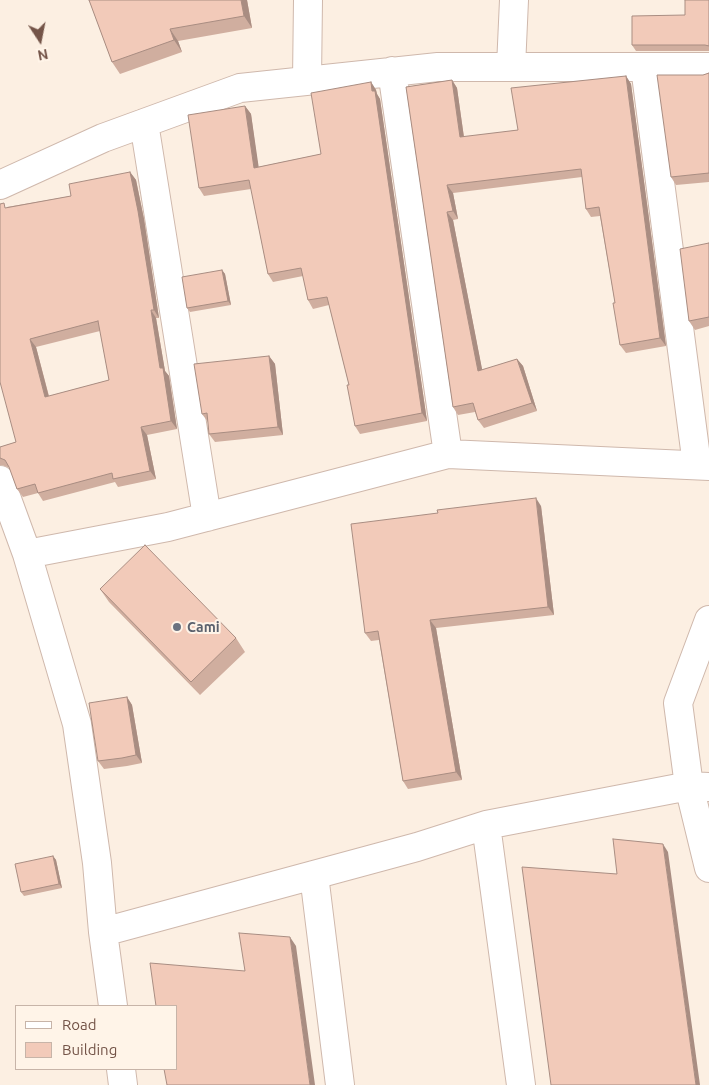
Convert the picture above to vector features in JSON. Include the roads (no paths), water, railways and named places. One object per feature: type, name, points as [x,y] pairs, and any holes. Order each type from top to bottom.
[{"type":"street","points":[[307,80],[308,0]]},
{"type":"street","points":[[512,67],[514,0]]},
{"type":"street","points":[[0,185],[103,138],[240,88],[438,66],[709,66]]},
{"type":"street","points":[[27,554],[168,527],[448,454],[703,466],[645,67]]},
{"type":"street","points":[[392,71],[448,454]]},
{"type":"street","points":[[144,123],[207,517]]},
{"type":"street","points":[[0,480],[27,554],[77,724],[96,863],[112,1005]]},
{"type":"street","points":[[709,620],[678,703],[699,786],[709,868]]},
{"type":"street","points":[[103,932],[417,847],[486,825],[699,786]]},
{"type":"street","points":[[486,825],[521,1085]]},
{"type":"street","points":[[314,875],[340,1085]]},
{"type":"street","points":[[120,1070],[123,1085]]},
{"type":"place","name":"Cami","points":[[177,627]]}]
